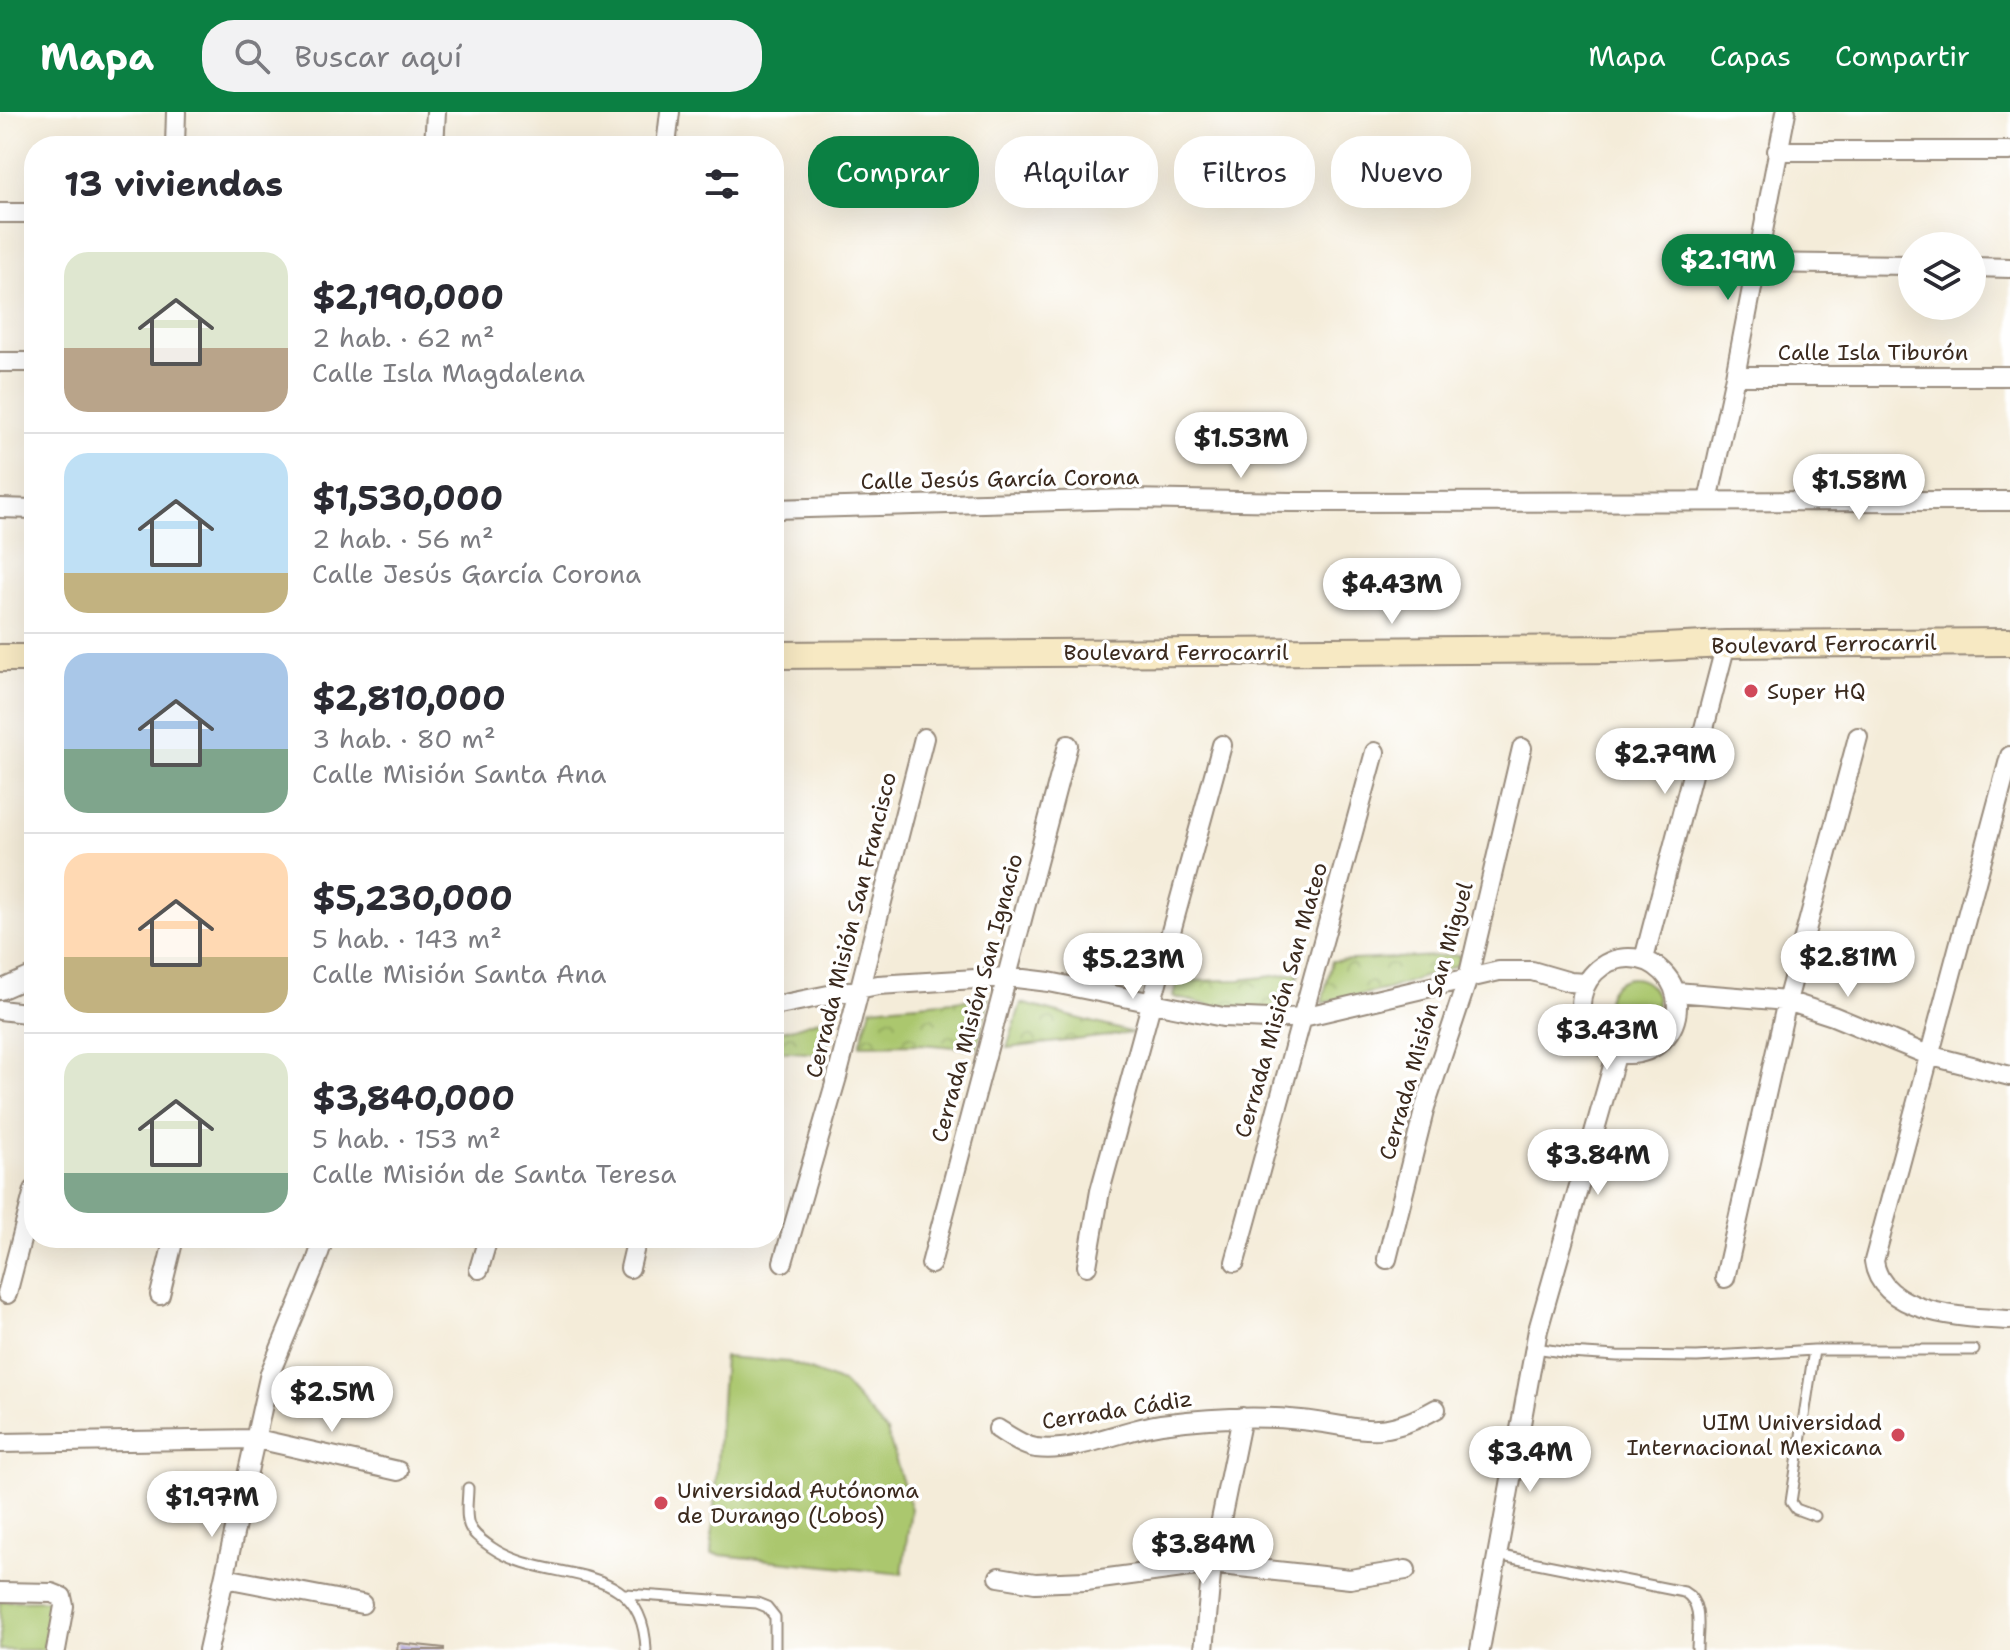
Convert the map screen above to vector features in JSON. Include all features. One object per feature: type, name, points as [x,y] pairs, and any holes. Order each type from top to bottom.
[{"type":"main road","name":"Boulevard Ferrocarril","points":[[784,655],[1592,649],[1726,644],[2010,642]]},
{"type":"main road","points":[[0,658],[24,658]]},
{"type":"street","points":[[175,136],[176,112]]},
{"type":"street","points":[[435,136],[436,112]]},
{"type":"street","points":[[667,136],[670,112]]},
{"type":"street","points":[[1708,501],[1786,112]]},
{"type":"street","points":[[1777,151],[2010,151]]},
{"type":"street","points":[[0,213],[24,213]]},
{"type":"street","points":[[1756,263],[1898,265]]},
{"type":"street","points":[[1986,267],[2010,268]]},
{"type":"street","points":[[0,362],[24,362]]},
{"type":"street","name":"Calle Isla Tiburón","points":[[1735,376],[2010,376]]},
{"type":"street","name":"Calle Jesús García Corona","points":[[784,509],[1128,499],[1290,502],[2010,501]]},
{"type":"street","points":[[0,508],[24,509]]},
{"type":"street","points":[[1644,959],[1726,644]]},
{"type":"street","points":[[1725,1278],[1787,1001],[1858,737]]},
{"type":"street","name":"Cerrada Misión San Francisco","points":[[783,1262],[824,1122],[924,738]]},
{"type":"street","name":"Cerrada Misión San Ignacio","points":[[931,1264],[1068,745]]},
{"type":"street","points":[[1087,1266],[1100,1191],[1222,745]]},
{"type":"street","name":"Cerrada Misión San Miguel","points":[[1387,1259],[1425,1107],[1468,978],[1522,748]]},
{"type":"street","name":"Cerrada Misión San Mateo","points":[[1235,1262],[1375,752]]},
{"type":"street","points":[[2010,756],[1874,1261],[1880,1283],[1896,1296],[1946,1314],[2010,1320]]},
{"type":"street","points":[[1627,957],[1644,959],[1664,974],[1676,992],[1677,1018],[1670,1034],[1647,1051],[1630,1054],[1617,1052],[1601,1045],[1589,1033],[1582,1017],[1581,1000],[1586,983],[1597,969],[1611,960],[1627,957]]},
{"type":"street","points":[[784,1004],[878,985],[1008,977],[1049,982],[1223,1017],[1269,1019],[1303,1017],[1499,971],[1532,971],[1570,982],[1586,983]]},
{"type":"street","points":[[0,990],[24,979]]},
{"type":"street","points":[[1676,992],[1787,1001],[1833,1016],[1928,1055],[2010,1076]]},
{"type":"street","points":[[0,1010],[24,1013]]},
{"type":"street","points":[[1480,1650],[1536,1339],[1617,1052]]},
{"type":"street","points":[[7,1294],[24,1229]]},
{"type":"street","points":[[160,1295],[172,1248]]},
{"type":"street","points":[[208,1650],[270,1373],[321,1248]]},
{"type":"street","points":[[479,1269],[485,1248]]},
{"type":"street","points":[[630,1268],[635,1248]]},
{"type":"street","name":"Cerrada Cádiz","points":[[998,1429],[1033,1448],[1059,1447],[1160,1425],[1242,1417],[1302,1420],[1373,1430],[1391,1428],[1436,1409]]},
{"type":"street","points":[[1204,1650],[1212,1564],[1242,1417]]},
{"type":"street","points":[[0,1443],[257,1439],[398,1471]]},
{"type":"street","points":[[999,1577],[1035,1583],[1086,1581],[1212,1564],[1350,1579],[1406,1570]]},
{"type":"street","points":[[225,1578],[362,1604]]},
{"type":"street","points":[[0,1592],[52,1593],[62,1597],[64,1606],[56,1650]]},
{"type":"lane","points":[[1536,1339],[1569,1353],[1617,1356],[1697,1357],[1814,1350],[1974,1350]]},
{"type":"lane","points":[[1814,1350],[1791,1502],[1796,1509],[1815,1516]]},
{"type":"lane","points":[[468,1488],[467,1518],[470,1529],[496,1550],[519,1561],[586,1576],[626,1594],[757,1603],[767,1607],[775,1617],[775,1650]]},
{"type":"lane","points":[[1497,1555],[1684,1592],[1691,1596],[1697,1607],[1697,1650]]},
{"type":"lane","points":[[626,1594],[638,1610],[646,1632],[646,1650]]},
{"type":"green space","points":[[1460,955],[1458,965],[1388,989],[1322,1003],[1332,961]]},
{"type":"green space","points":[[1299,973],[1285,1010],[1232,1010],[1173,997],[1177,981],[1240,980]]},
{"type":"green space","points":[[1632,978],[1650,985],[1657,1003],[1650,1021],[1632,1028],[1614,1021],[1607,1003],[1614,985]]},
{"type":"green space","points":[[989,998],[977,1049],[921,1044],[860,1045],[871,1008]]},
{"type":"green space","points":[[1021,1003],[1133,1033],[1007,1048]]},
{"type":"green space","points":[[836,1014],[825,1054],[784,1052],[784,1030]]},
{"type":"green space","points":[[724,1357],[789,1362],[843,1383],[887,1432],[911,1509],[902,1574],[711,1554]]},
{"type":"green space","points":[[55,1600],[43,1650],[0,1650],[0,1601]]},
{"type":"building","points":[[398,1643],[444,1648],[444,1650],[397,1650]]},
{"type":"place","name":"Super HQ","points":[[1751,691]]},
{"type":"place","name":"UIM Universidad Internacional Mexicana","points":[[1898,1435]]},
{"type":"place","name":"Universidad Autónoma de Durango (Lobos)","points":[[661,1503]]}]
